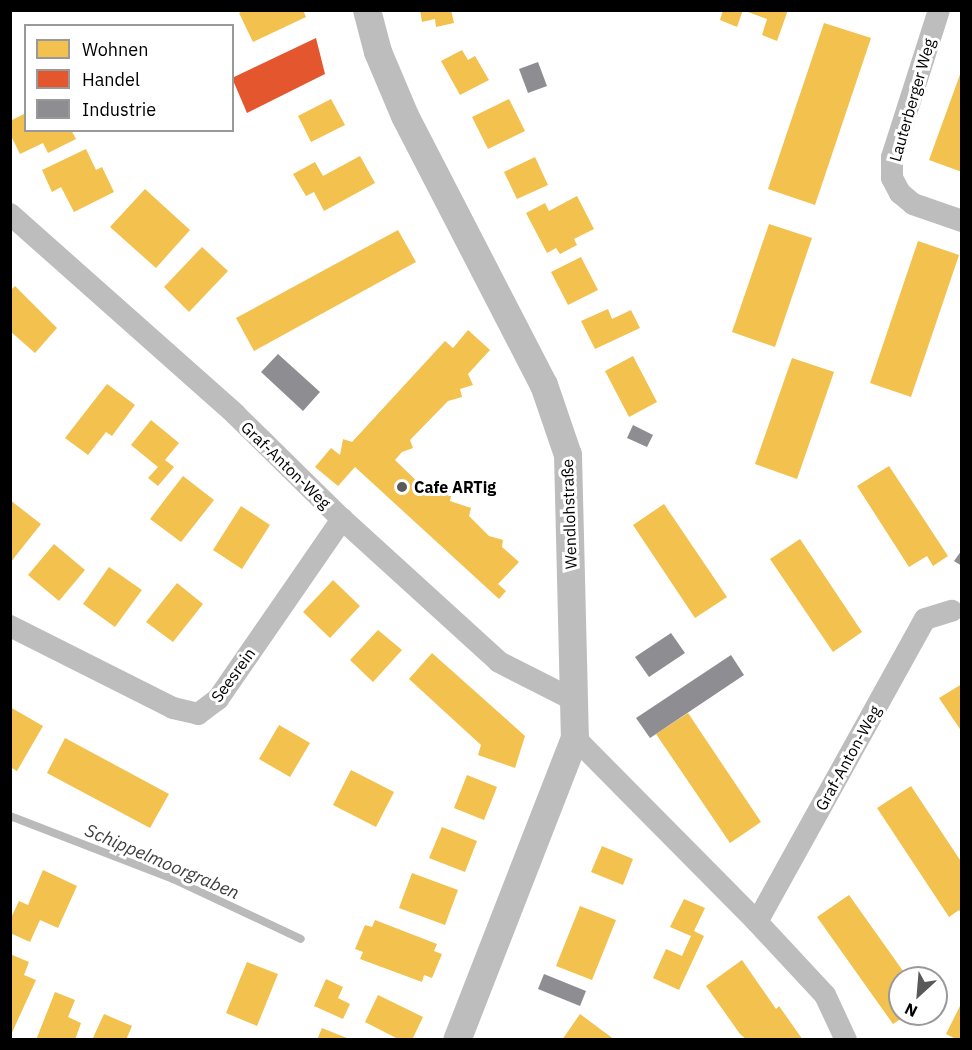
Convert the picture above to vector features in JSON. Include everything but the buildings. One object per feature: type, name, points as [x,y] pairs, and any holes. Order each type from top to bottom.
[{"type":"street","name":"Wendlohstraße","points":[[367,10],[378,52],[405,116],[544,385],[568,455],[575,738],[457,1040]]},
{"type":"street","name":"Lauterberger Weg","points":[[939,10],[892,157],[892,178],[900,193],[913,204],[962,221]]},
{"type":"street","name":"Graf-Anton-Weg","points":[[10,214],[235,414],[342,519],[499,662],[573,699]]},
{"type":"street","name":"Seesrein","points":[[10,626],[173,708],[198,714],[218,699],[342,519]]},
{"type":"street","name":"Graf-Anton-Weg","points":[[757,922],[925,619],[952,611]]},
{"type":"street","points":[[575,738],[757,922],[825,995],[846,1040]]},
{"type":"waterway","name":"Schippelmoorgraben","points":[[10,816],[173,879],[301,939]]},
{"type":"place","name":"Cafe ARTig","points":[[402,487]]}]
